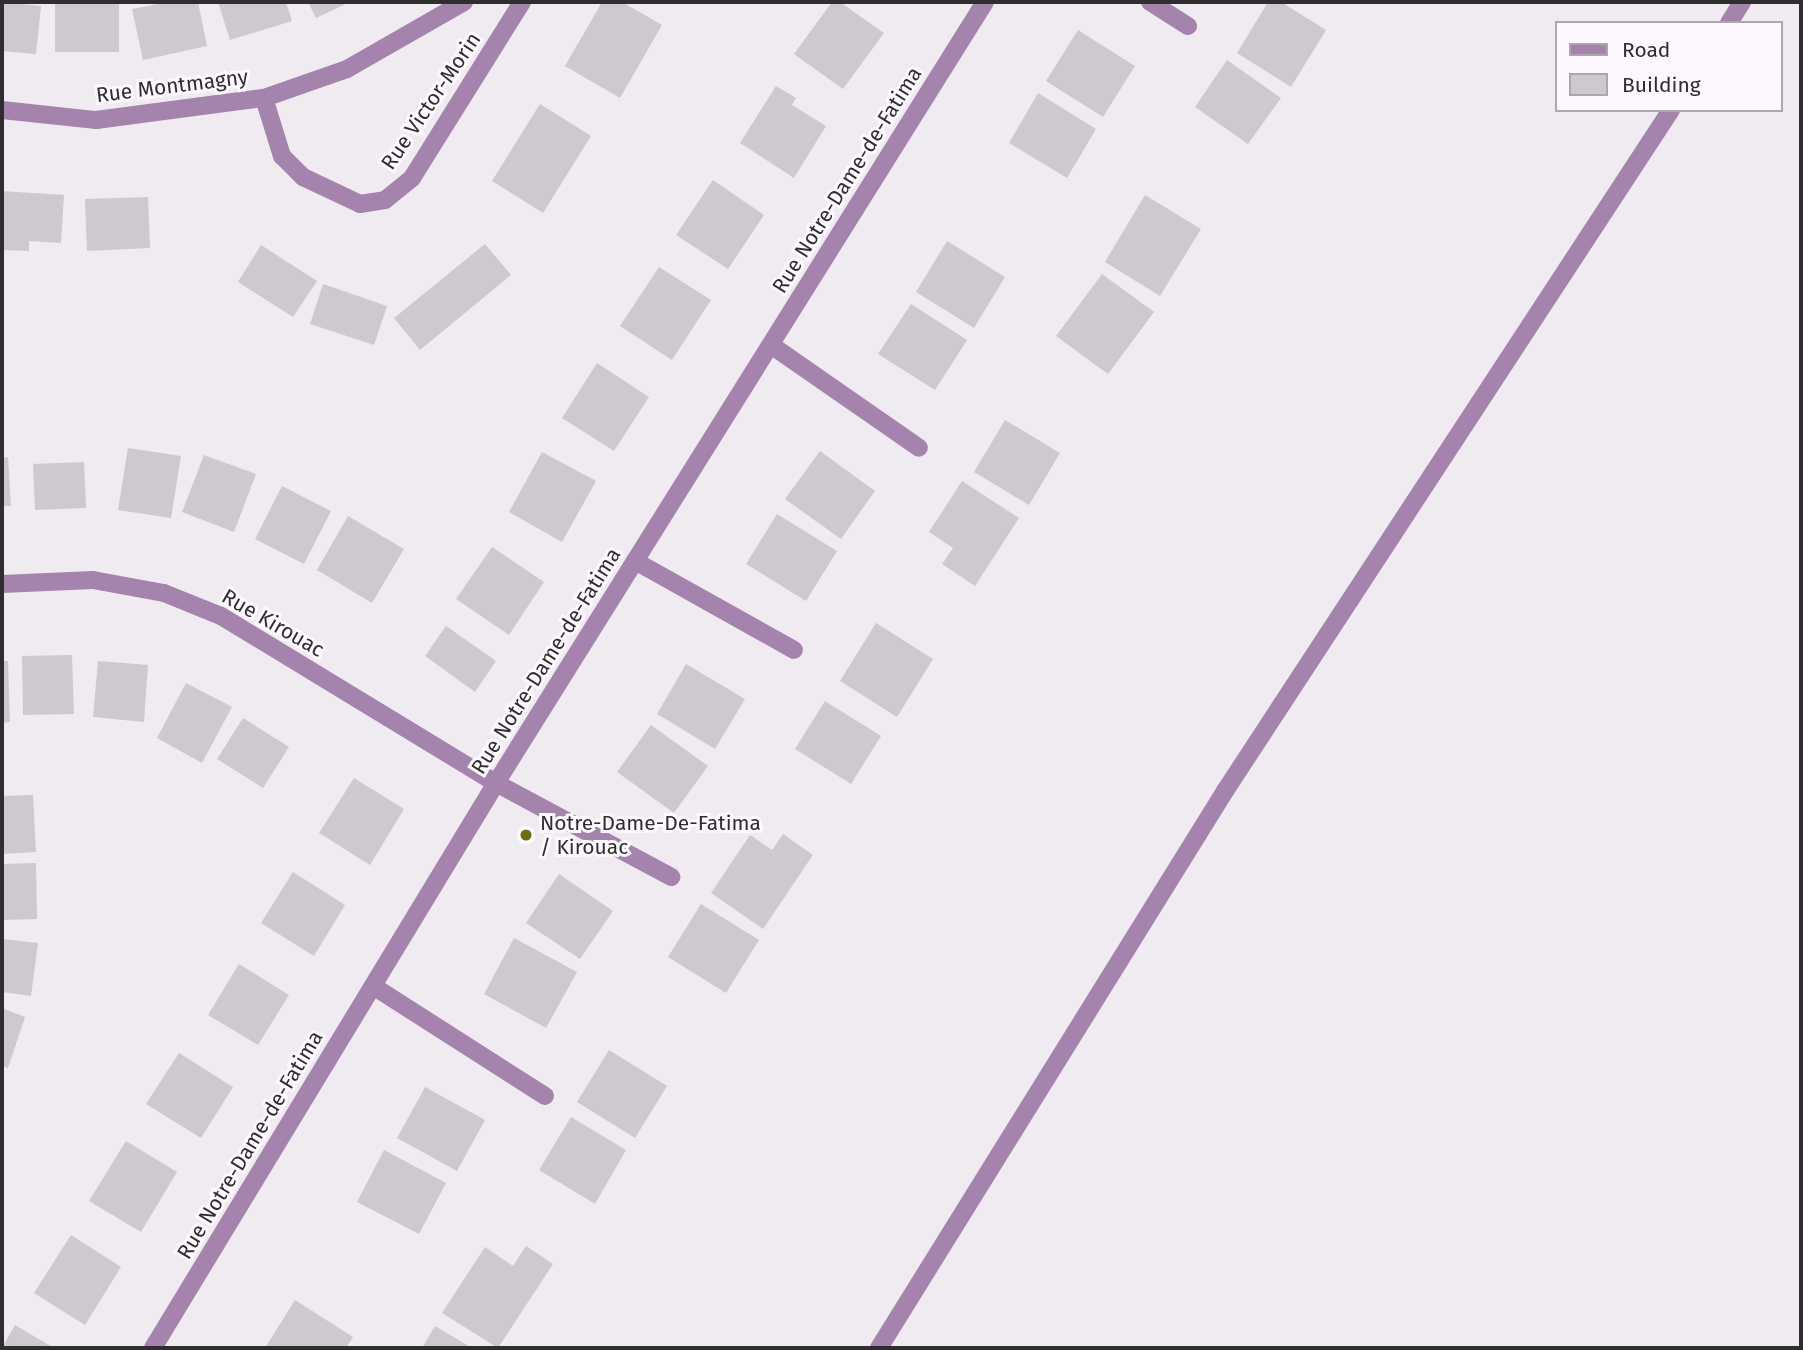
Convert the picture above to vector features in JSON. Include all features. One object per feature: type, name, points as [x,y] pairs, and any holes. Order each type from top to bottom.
[{"type":"street","name":"Rue Victor-Morin","points":[[464,2],[347,69],[264,98],[282,156],[303,177],[360,204],[386,200],[412,178],[522,2]]},
{"type":"street","name":"Rue Notre-Dame-de-Fatima","points":[[153,1348],[496,783],[985,2]]},
{"type":"street","points":[[1150,2],[1188,26]]},
{"type":"street","points":[[1730,21],[1742,2]]},
{"type":"street","name":"Rue Montmagny","points":[[2,110],[96,120],[264,98]]},
{"type":"street","points":[[879,1348],[1225,791],[1670,112]]},
{"type":"street","points":[[771,345],[919,448]]},
{"type":"street","points":[[635,561],[794,650]]},
{"type":"street","name":"Rue Kirouac","points":[[2,584],[93,580],[164,593],[221,616],[496,783],[671,877]]},
{"type":"street","points":[[373,986],[545,1096]]},
{"type":"building","points":[[2,2],[41,6],[36,54],[2,51]]},
{"type":"building","points":[[55,2],[119,2],[119,52],[55,52]]},
{"type":"building","points":[[169,2],[198,2],[207,46],[143,60],[132,9]]},
{"type":"building","points":[[218,2],[286,2],[292,21],[230,40]]},
{"type":"building","points":[[308,2],[350,2],[316,18]]},
{"type":"building","points":[[602,2],[622,2],[662,25],[620,98],[565,66]]},
{"type":"building","points":[[832,2],[840,2],[884,33],[843,89],[794,54]]},
{"type":"building","points":[[1268,2],[1281,2],[1326,30],[1291,87],[1237,53]]},
{"type":"building","points":[[1078,30],[1135,66],[1103,117],[1046,81]]},
{"type":"building","points":[[1227,60],[1281,98],[1248,144],[1195,107]]},
{"type":"building","points":[[776,86],[796,98],[792,105],[826,126],[794,178],[740,143]]},
{"type":"building","points":[[1038,93],[1096,129],[1067,178],[1009,143]]},
{"type":"building","points":[[540,104],[591,136],[543,213],[492,181]]},
{"type":"building","points":[[713,180],[764,215],[728,269],[676,235]]},
{"type":"building","points":[[2,191],[64,195],[61,243],[29,241],[29,251],[2,250]]},
{"type":"building","points":[[1145,195],[1201,229],[1160,296],[1105,262]]},
{"type":"building","points":[[148,197],[150,248],[87,251],[85,199]]},
{"type":"building","points":[[947,241],[1005,277],[974,328],[916,292]]},
{"type":"building","points":[[485,244],[511,275],[420,350],[394,318]]},
{"type":"building","points":[[261,245],[317,281],[293,317],[238,282]]},
{"type":"building","points":[[659,267],[711,300],[672,360],[620,326]]},
{"type":"building","points":[[1102,274],[1154,312],[1108,374],[1056,336]]},
{"type":"building","points":[[323,284],[387,306],[374,345],[310,324]]},
{"type":"building","points":[[911,304],[967,340],[935,390],[878,354]]},
{"type":"building","points":[[597,363],[649,397],[614,451],[562,418]]},
{"type":"building","points":[[1005,420],[1060,453],[1029,505],[974,472]]},
{"type":"building","points":[[128,448],[181,456],[171,518],[118,510]]},
{"type":"building","points":[[820,451],[875,491],[841,539],[785,499]]},
{"type":"building","points":[[542,452],[596,481],[562,542],[509,512]]},
{"type":"building","points":[[204,455],[256,474],[234,532],[182,512]]},
{"type":"building","points":[[8,457],[11,506],[2,506],[2,458]]},
{"type":"building","points":[[84,462],[86,508],[35,510],[33,464]]},
{"type":"building","points":[[962,481],[1019,518],[975,586],[942,564],[953,548],[929,532]]},
{"type":"building","points":[[282,486],[331,511],[304,564],[255,539]]},
{"type":"building","points":[[777,514],[837,551],[806,601],[746,564]]},
{"type":"building","points":[[348,516],[404,549],[372,603],[317,570]]},
{"type":"building","points":[[492,547],[544,582],[509,635],[456,599]]},
{"type":"building","points":[[876,623],[933,659],[897,717],[840,681]]},
{"type":"building","points":[[446,626],[496,661],[475,692],[425,656]]},
{"type":"building","points":[[72,655],[74,714],[23,715],[22,656]]},
{"type":"building","points":[[2,661],[8,661],[10,722],[2,723]]},
{"type":"building","points":[[98,661],[148,665],[144,722],[93,717]]},
{"type":"building","points":[[686,664],[745,699],[715,749],[657,714]]},
{"type":"building","points":[[186,683],[232,707],[202,763],[157,738]]},
{"type":"building","points":[[825,701],[881,736],[851,784],[795,749]]},
{"type":"building","points":[[243,718],[289,747],[263,788],[217,759]]},
{"type":"building","points":[[651,725],[708,766],[674,813],[617,772]]},
{"type":"building","points":[[354,778],[404,809],[370,865],[319,833]]},
{"type":"building","points":[[33,795],[36,852],[2,854],[2,796]]},
{"type":"building","points":[[783,834],[813,855],[763,929],[711,893],[750,835],[772,850]]},
{"type":"building","points":[[36,863],[37,919],[2,920],[2,864]]},
{"type":"building","points":[[293,872],[345,905],[314,956],[261,923]]},
{"type":"building","points":[[559,874],[613,911],[580,959],[526,923]]},
{"type":"building","points":[[701,904],[759,940],[726,993],[668,957]]},
{"type":"building","points":[[514,938],[577,972],[546,1028],[484,994]]},
{"type":"building","points":[[2,939],[38,943],[31,996],[2,992]]},
{"type":"building","points":[[239,964],[289,995],[258,1045],[208,1015]]},
{"type":"building","points":[[2,1008],[25,1017],[8,1068],[2,1065]]},
{"type":"building","points":[[609,1050],[667,1086],[635,1138],[577,1102]]},
{"type":"building","points":[[179,1053],[233,1087],[201,1138],[146,1104]]},
{"type":"building","points":[[425,1087],[485,1120],[457,1171],[397,1138]]},
{"type":"building","points":[[571,1117],[626,1150],[595,1204],[539,1170]]},
{"type":"building","points":[[126,1141],[177,1172],[141,1232],[89,1201]]},
{"type":"building","points":[[384,1150],[446,1183],[419,1234],[357,1202]]},
{"type":"building","points":[[71,1235],[121,1267],[85,1325],[34,1293]]},
{"type":"building","points":[[526,1246],[553,1264],[498,1348],[442,1313],[485,1247],[513,1266]]},
{"type":"building","points":[[295,1300],[353,1337],[346,1348],[265,1348]]},
{"type":"building","points":[[15,1325],[54,1348],[2,1348]]},
{"type":"building","points":[[435,1326],[472,1348],[422,1348]]},
{"type":"place","name":"Notre-Dame-De-Fatima / Kirouac","points":[[526,835]]}]
